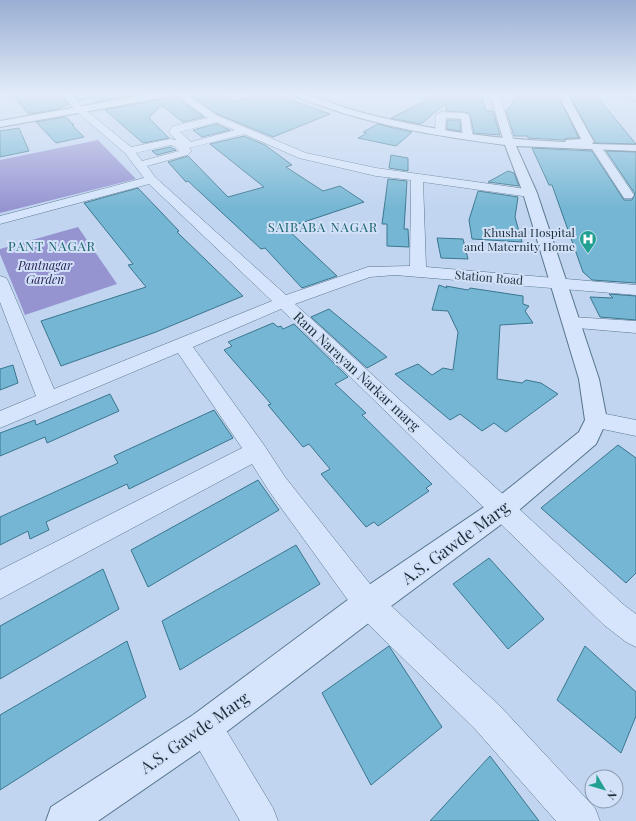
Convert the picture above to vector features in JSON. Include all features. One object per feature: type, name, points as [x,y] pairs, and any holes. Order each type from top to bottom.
[{"type":"street","name":"Ram Narayan Narkar marg","points":[[108,132],[138,157],[151,180],[283,302],[614,615],[636,632]]},
{"type":"street","points":[[174,132],[190,145],[240,132]]},
{"type":"street","points":[[248,132],[303,156],[376,172],[530,193]]},
{"type":"street","points":[[436,132],[522,144],[592,144],[636,148]]},
{"type":"street","points":[[468,132],[468,137]]},
{"type":"street","points":[[506,132],[530,193],[572,323],[589,379],[596,420],[636,428]]},
{"type":"street","points":[[585,132],[628,195]]},
{"type":"street","points":[[417,177],[418,271]]},
{"type":"street","points":[[0,220],[151,180]]},
{"type":"street","name":"Station Road","points":[[0,420],[283,302],[368,272],[395,270],[418,271],[559,282],[636,290]]},
{"type":"street","points":[[0,281],[48,400]]},
{"type":"street","points":[[572,323],[636,327]]},
{"type":"street","points":[[181,344],[256,451],[277,484],[368,604],[487,716],[565,804],[582,821]]},
{"type":"street","name":"A.S. Gawde Marg","points":[[65,821],[205,727],[368,604],[502,509],[588,438],[596,420]]},
{"type":"street","points":[[0,585],[256,451]]},
{"type":"street","points":[[205,727],[260,821]]},
{"type":"green space","points":[[98,140],[136,179],[0,213],[0,160]]},
{"type":"green space","name":"Pantnagar Garden","points":[[78,227],[117,284],[25,315],[0,254],[0,249]]},
{"type":"building","points":[[0,132],[21,132],[29,151],[0,157]]},
{"type":"building","points":[[46,132],[79,132],[84,137],[56,143]]},
{"type":"building","points":[[131,132],[163,132],[169,138],[143,143]]},
{"type":"building","points":[[196,132],[221,132],[202,137]]},
{"type":"building","points":[[262,132],[285,132],[273,137]]},
{"type":"building","points":[[364,132],[412,132],[396,146],[358,138],[367,133]]},
{"type":"building","points":[[499,132],[500,135],[474,133]]},
{"type":"building","points":[[513,132],[576,132],[579,138],[566,138],[564,140],[514,136]]},
{"type":"building","points":[[589,132],[626,132],[636,144],[595,143]]},
{"type":"building","points":[[244,136],[265,145],[292,165],[286,167],[323,191],[340,186],[364,202],[286,228],[337,276],[302,288],[265,248],[261,249],[188,181],[186,182],[168,162],[188,156],[228,197],[264,187],[210,144]]},
{"type":"building","points":[[170,147],[176,150],[157,155],[152,151]]},
{"type":"building","points":[[532,148],[592,151],[624,200],[632,200],[635,194],[606,151],[636,152],[636,283],[592,280],[583,272],[552,185],[549,185]]},
{"type":"building","points":[[391,155],[408,158],[408,171],[389,168]]},
{"type":"building","points":[[508,171],[514,173],[519,186],[488,182]]},
{"type":"building","points":[[388,179],[407,181],[404,229],[408,229],[409,247],[387,246],[387,224],[382,224]]},
{"type":"building","points":[[138,188],[179,231],[177,232],[243,296],[156,332],[61,366],[41,321],[146,287],[128,265],[133,264],[84,203]]},
{"type":"building","points":[[478,191],[518,197],[515,217],[522,242],[472,239],[469,220]]},
{"type":"building","points":[[437,238],[463,239],[468,259],[441,258]]},
{"type":"building","points":[[439,285],[447,288],[446,286],[468,290],[470,288],[523,296],[523,304],[529,306],[525,311],[533,323],[500,325],[497,379],[522,383],[526,380],[541,383],[558,394],[506,432],[494,423],[482,431],[460,414],[450,420],[395,374],[418,364],[432,375],[443,368],[453,370],[458,332],[448,311],[432,310]]},
{"type":"building","points":[[609,294],[636,296],[636,320],[600,317],[590,297],[613,298]]},
{"type":"building","points":[[329,309],[387,357],[367,368],[311,317]]},
{"type":"building","points":[[273,323],[278,327],[281,326],[283,329],[294,324],[348,377],[335,384],[366,413],[362,415],[432,484],[426,488],[429,491],[378,526],[374,522],[366,527],[321,474],[330,469],[309,444],[303,447],[268,405],[271,404],[224,350],[232,346],[228,342]]},
{"type":"building","points":[[13,365],[18,383],[0,390],[0,369]]},
{"type":"building","points":[[110,394],[119,411],[47,443],[45,437],[0,456],[0,433],[35,420],[36,425]]},
{"type":"building","points":[[214,410],[233,438],[129,489],[127,484],[46,522],[49,530],[30,539],[28,531],[0,545],[0,517],[118,463],[114,456]]},
{"type":"building","points":[[618,445],[636,458],[636,573],[626,583],[541,508]]},
{"type":"building","points":[[258,480],[279,510],[148,587],[131,550]]},
{"type":"building","points":[[296,545],[320,584],[180,670],[162,621]]},
{"type":"building","points":[[489,558],[544,619],[508,649],[453,584]]},
{"type":"building","points":[[103,569],[119,609],[0,679],[0,626]]},
{"type":"building","points":[[127,641],[146,697],[0,790],[0,715]]},
{"type":"building","points":[[389,646],[442,727],[371,785],[322,693]]},
{"type":"building","points":[[585,646],[636,692],[636,716],[621,753],[557,700]]},
{"type":"building","points":[[490,756],[539,821],[430,821]]},
{"type":"place","name":"Khushal Hospital and Maternity Home","points":[[588,254]]},
{"type":"district","name":"SAIBABA NAGAR","points":[[323,226]]},
{"type":"district","name":"PANT NAGAR","points":[[52,245]]}]
